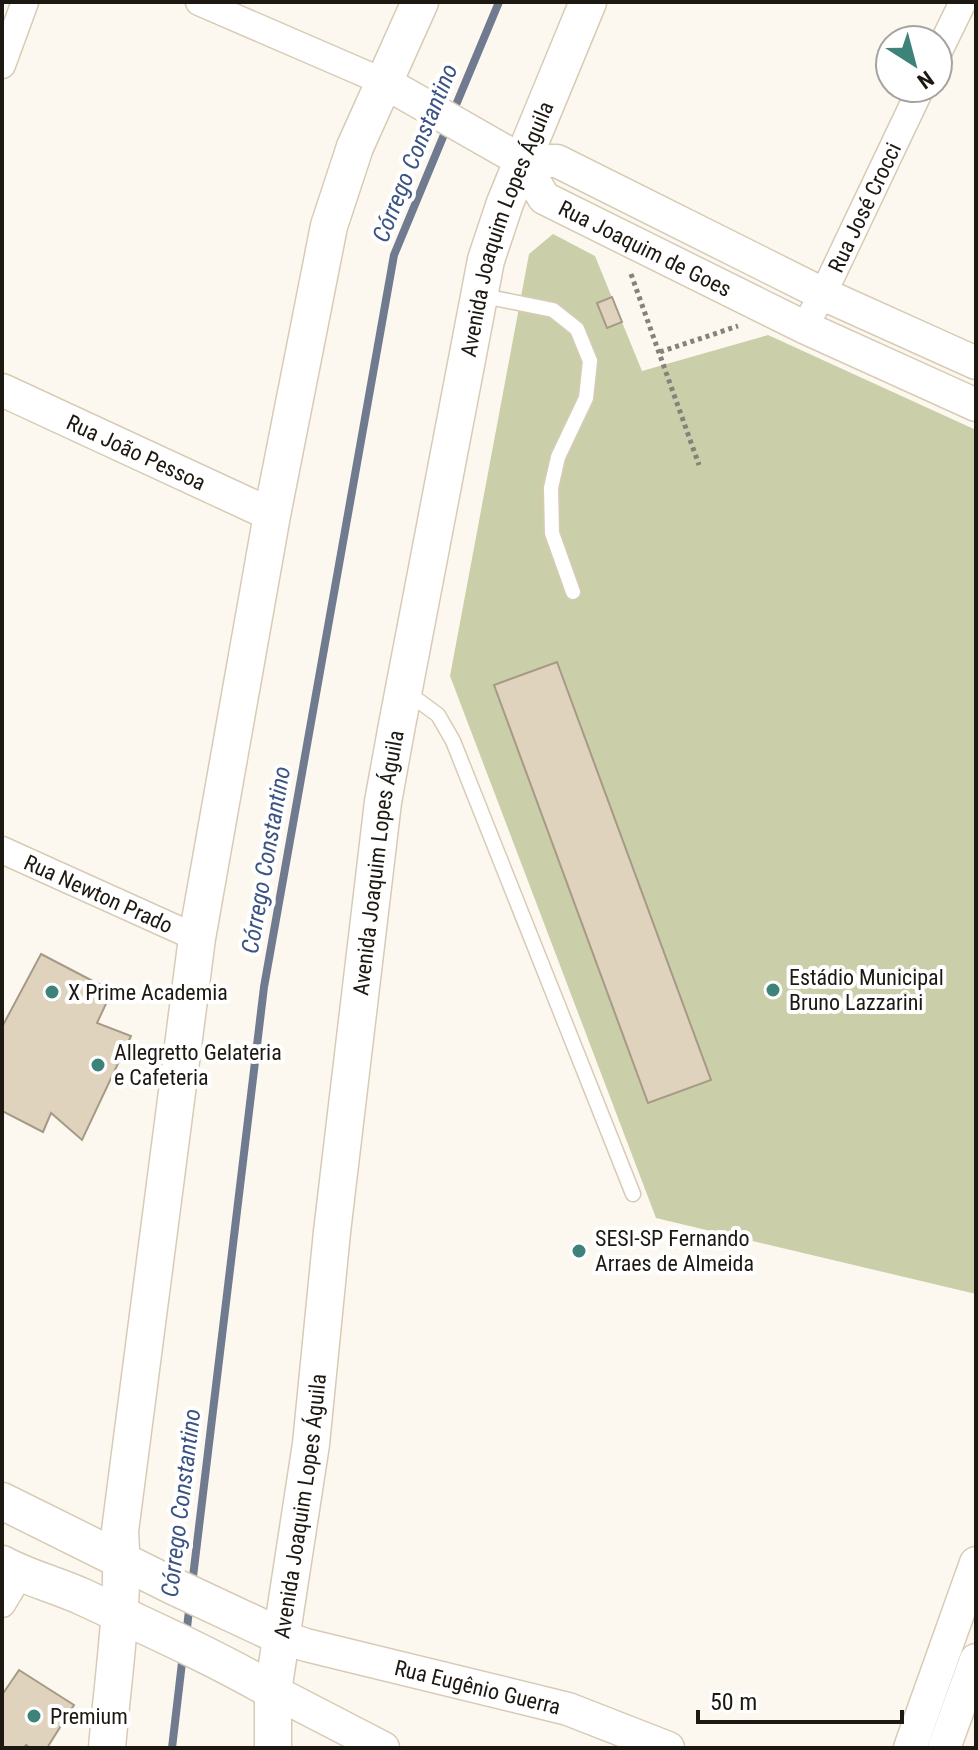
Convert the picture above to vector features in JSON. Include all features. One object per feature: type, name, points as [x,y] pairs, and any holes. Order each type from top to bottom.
[{"type":"main road","points":[[107,1748],[119,1616],[120,1531],[197,938],[272,515],[329,226],[355,147],[420,2]]},
{"type":"main road","name":"Avenida Joaquim Lopes Águila","points":[[273,1748],[261,1684],[268,1631],[311,1444],[332,1232],[383,802],[403,690],[478,295],[491,246],[505,203],[588,2]]},
{"type":"main road","points":[[2,1501],[268,1631]]},
{"type":"main road","points":[[8,1581],[80,1596],[261,1684]]},
{"type":"street","points":[[2,65],[25,2]]},
{"type":"street","points":[[199,2],[384,82],[522,161]]},
{"type":"street","points":[[952,24],[963,2]]},
{"type":"street","name":"Rua José Crocci","points":[[804,327],[823,294],[913,104]]},
{"type":"street","name":"Rua Joaquim de Goes","points":[[522,161],[557,161],[823,294],[976,363]]},
{"type":"street","name":"Rua Joaquim de Goes","points":[[522,161],[544,198],[804,327],[976,405]]},
{"type":"street","name":"Rua João Pessoa","points":[[2,390],[272,515]]},
{"type":"street","name":"Rua Newton Prado","points":[[2,850],[197,938]]},
{"type":"street","points":[[910,1748],[976,1563]]},
{"type":"street","name":"Rua Eugênio Guerra","points":[[268,1631],[306,1645],[568,1709],[668,1748]]},
{"type":"street","points":[[944,1748],[976,1660]]},
{"type":"street","points":[[261,1684],[383,1748]]},
{"type":"lane","points":[[478,295],[553,310],[577,329],[590,361],[586,398],[558,457],[551,488],[552,533],[573,592]]},
{"type":"lane","points":[[403,690],[438,715],[453,741],[633,1194]]},
{"type":"path","points":[[629,270],[699,465]]},
{"type":"path","points":[[660,352],[747,323]]},
{"type":"green space","name":"Estádio Municipal Bruno Lazzarini","points":[[553,234],[595,256],[642,371],[768,335],[976,430],[976,1294],[656,1218],[450,676],[529,254]]},
{"type":"building","points":[[612,297],[622,322],[607,328],[597,303]]},
{"type":"building","points":[[557,662],[711,1080],[648,1103],[494,685]]},
{"type":"building","points":[[41,954],[112,991],[97,1023],[131,1036],[82,1140],[51,1113],[43,1132],[2,1111],[2,1027]]},
{"type":"building","name":"Premium","points":[[19,1670],[74,1705],[47,1748],[30,1748],[26,1745],[24,1748],[2,1748],[2,1695]]},
{"type":"waterway","name":"Córrego Constantino","points":[[453,112],[499,2]]},
{"type":"waterway","name":"Córrego Constantino","points":[[192,1585],[264,987],[394,255],[448,125]]},
{"type":"waterway","name":"Córrego Constantino","points":[[186,1636],[190,1602]]},
{"type":"waterway","name":"Córrego Constantino","points":[[172,1748],[183,1654]]},
{"type":"place","name":"Estádio Municipal Bruno Lazzarini","points":[[773,990]]},
{"type":"place","name":"X Prime Academia","points":[[52,992]]},
{"type":"place","name":"Allegretto Gelateria e Cafeteria","points":[[98,1065]]},
{"type":"place","name":"SESI-SP Fernando Arraes de Almeida","points":[[579,1251]]},
{"type":"place","name":"Premium","points":[[34,1716]]}]
